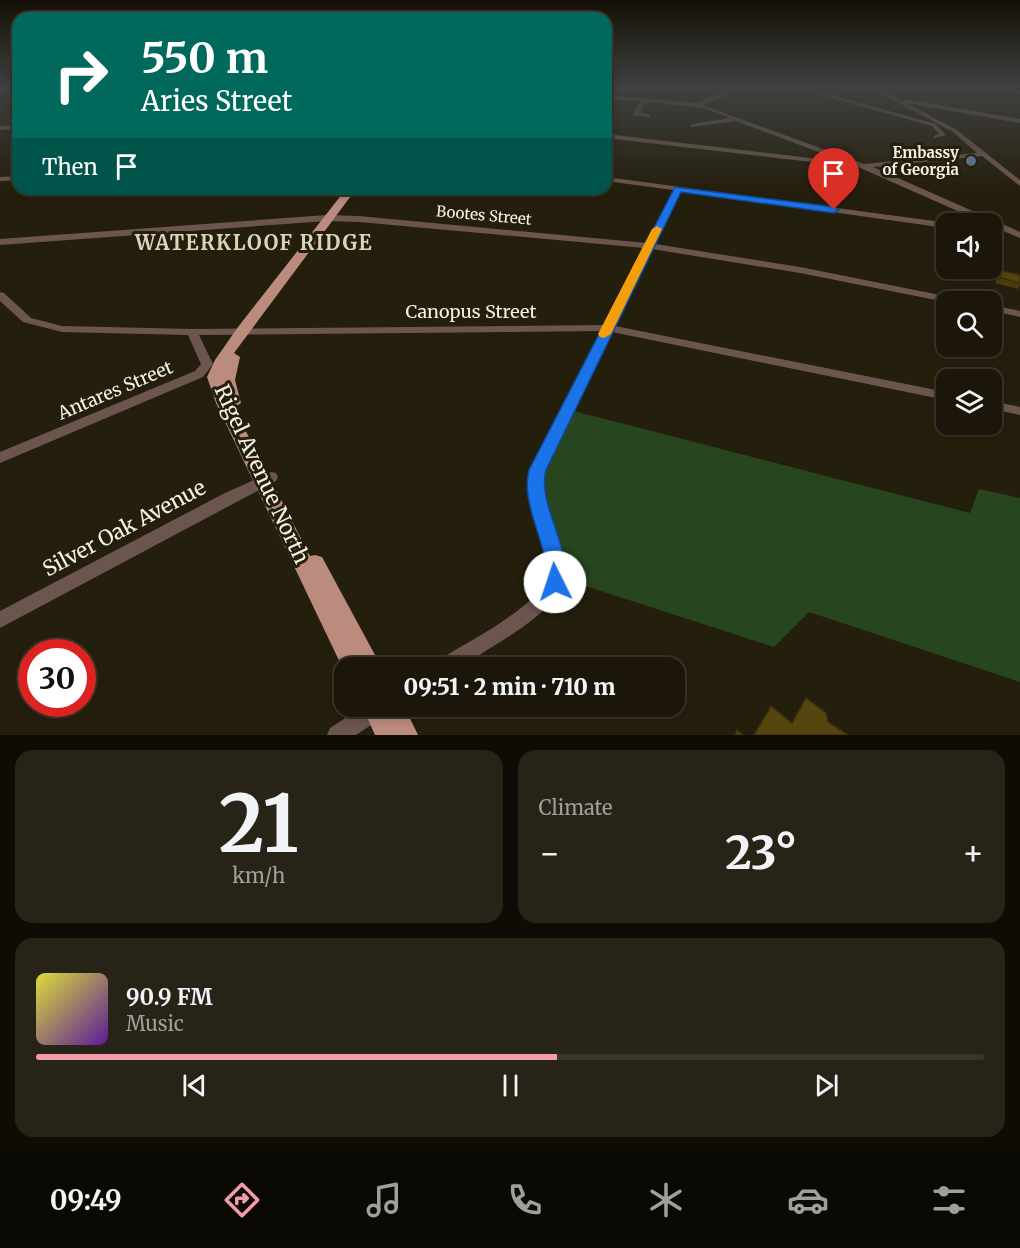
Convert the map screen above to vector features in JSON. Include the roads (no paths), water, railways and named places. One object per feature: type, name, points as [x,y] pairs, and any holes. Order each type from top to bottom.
[{"type":"main road","name":"Rigel Avenue North","points":[[346,195],[247,330],[231,360],[227,385],[231,399],[267,479],[350,657]]},
{"type":"main road","name":"Rigel Avenue North","points":[[267,479],[364,657]]},
{"type":"main road","points":[[384,717],[389,735]]},
{"type":"main road","points":[[390,717],[405,735]]},
{"type":"street","points":[[693,126],[713,122]]},
{"type":"street","points":[[749,122],[866,166],[961,213]]},
{"type":"street","points":[[924,122],[956,130]]},
{"type":"street","points":[[941,122],[956,130],[1020,184]]},
{"type":"street","points":[[934,125],[943,135],[936,137]]},
{"type":"street","points":[[612,137],[866,166],[985,154]]},
{"type":"street","points":[[612,180],[936,224]]},
{"type":"street","points":[[459,657],[532,609],[551,590],[555,582],[556,566],[535,480],[543,458],[678,189]]},
{"type":"street","name":"Bootes Street","points":[[0,242],[327,218],[359,219],[648,246],[811,272],[936,297]]},
{"type":"street","points":[[1002,231],[1020,236]]},
{"type":"street","name":"Canopus Street","points":[[0,295],[27,320],[48,327],[192,332],[608,328],[936,394]]},
{"type":"street","points":[[1002,310],[1020,314]]},
{"type":"street","name":"Antares Street","points":[[0,458],[199,374],[207,364],[192,332]]},
{"type":"street","points":[[1002,407],[1020,411]]},
{"type":"street","name":"Silver Oak Avenue","points":[[0,620],[267,479]]},
{"type":"street","points":[[337,735],[365,717]]},
{"type":"place","name":"Embassy of Georgia","points":[[971,161]]},
{"type":"district","name":"WATERKLOOF RIDGE","points":[[254,242]]}]
